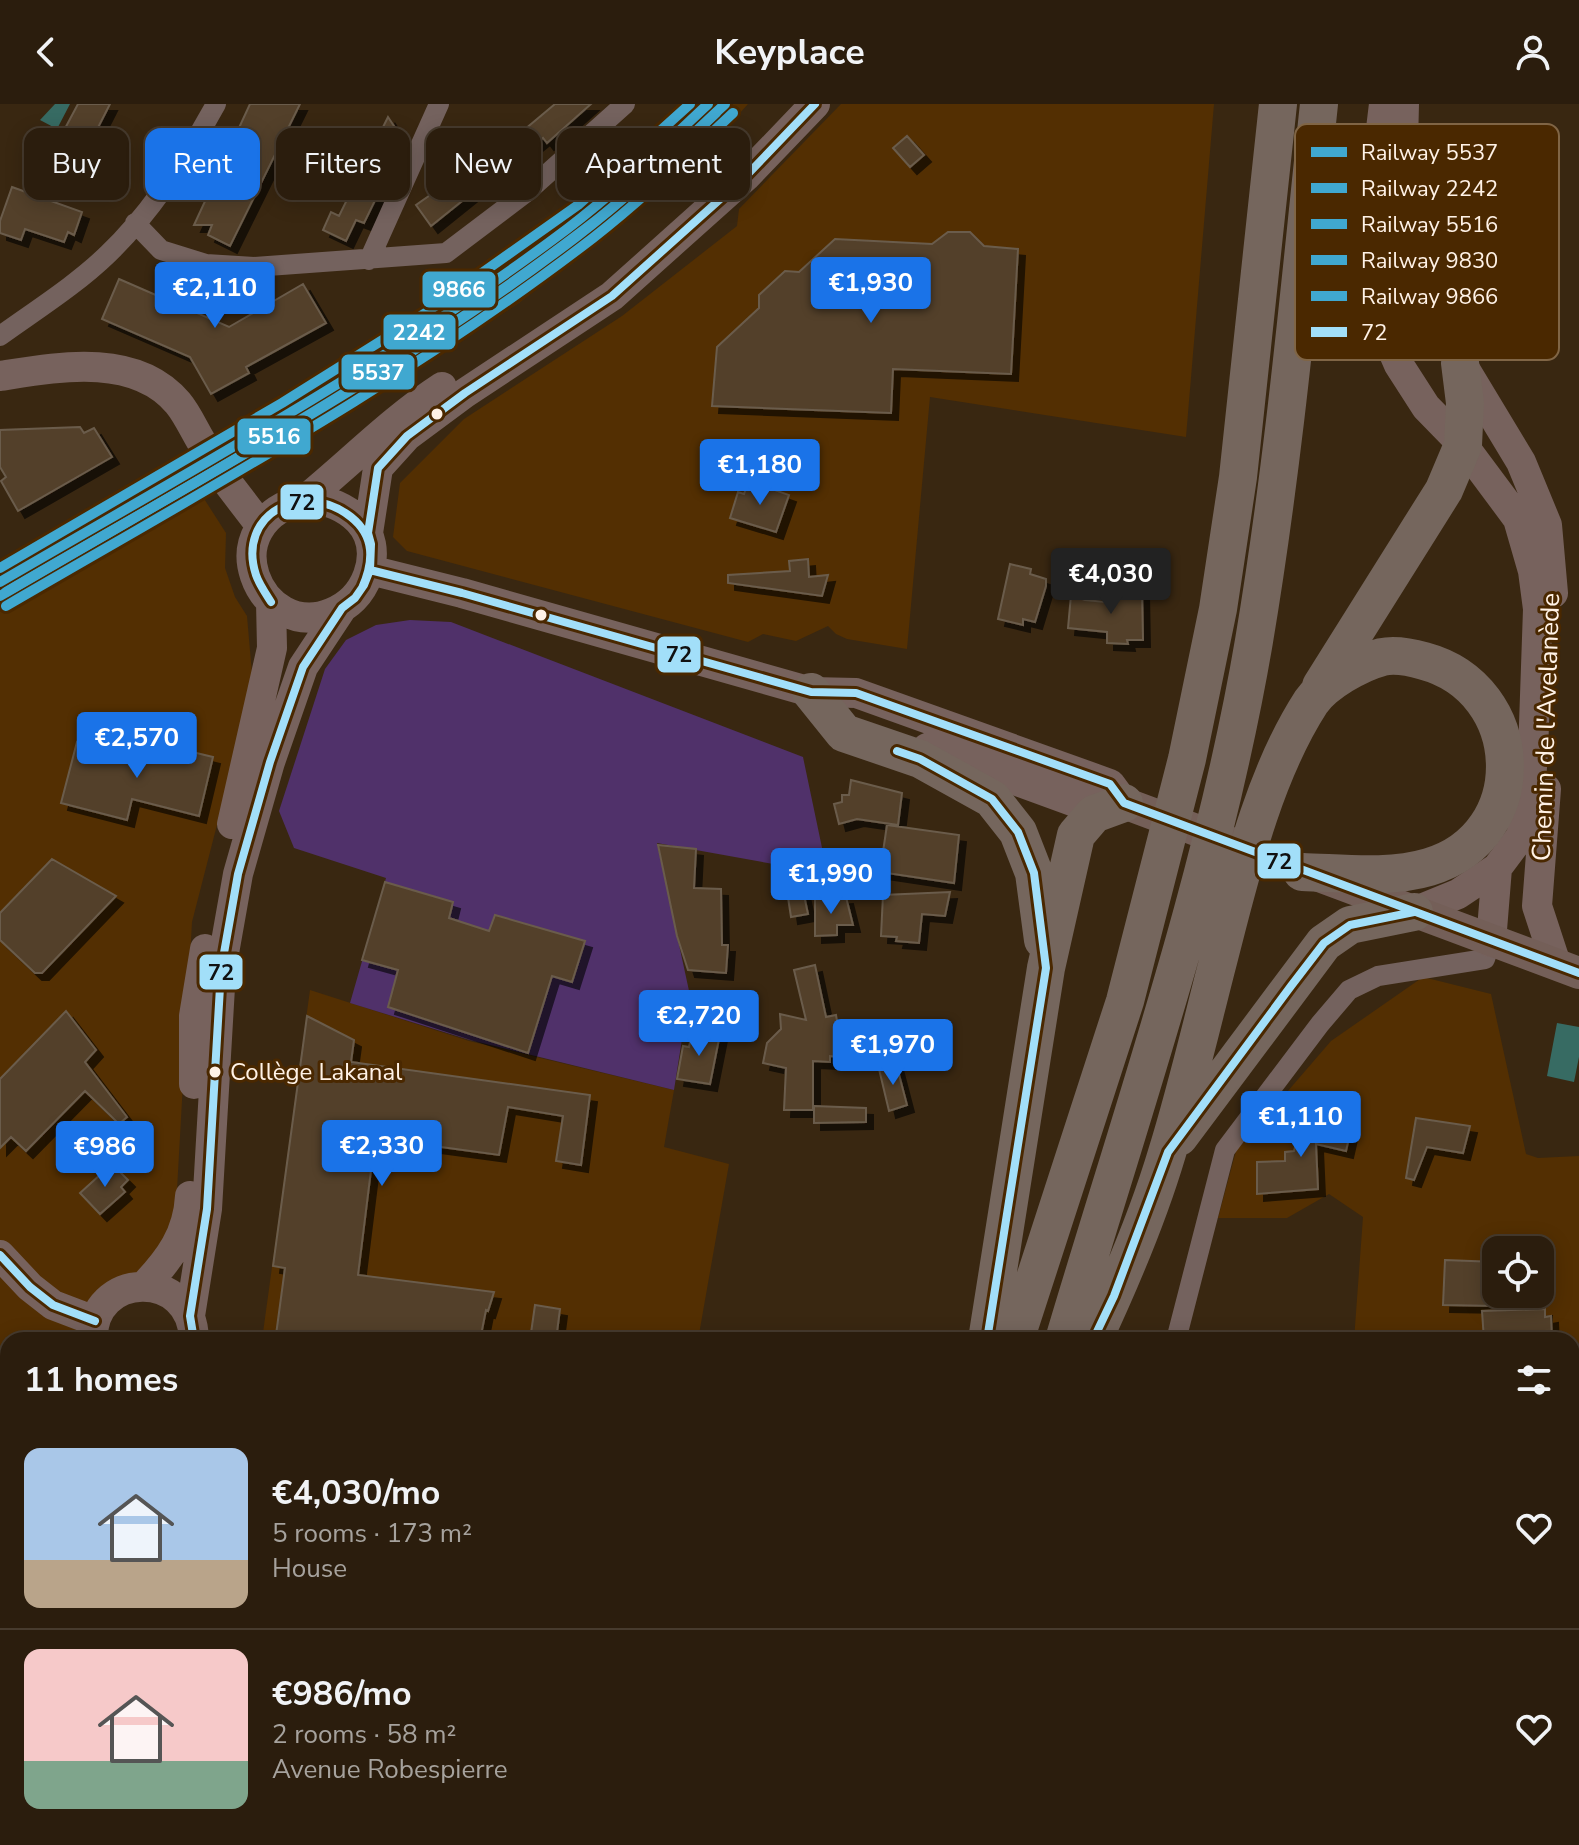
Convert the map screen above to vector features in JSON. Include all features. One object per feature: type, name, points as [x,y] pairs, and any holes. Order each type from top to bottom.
[{"type":"highway","points":[[1018,1332],[1125,1001],[1187,759],[1218,609],[1238,477],[1278,104]]},
{"type":"highway","points":[[1317,124],[1319,104]]},
{"type":"highway","points":[[1066,1332],[1196,899],[1227,771],[1254,642],[1277,484],[1295,321]]},
{"type":"highway","points":[[1097,1332],[1114,1296],[1168,1152],[1261,813],[1283,752],[1444,490],[1463,445],[1465,403],[1460,363]]},
{"type":"highway","points":[[1302,872],[1376,874],[1429,867],[1461,852],[1479,837],[1491,819],[1500,800],[1507,758],[1503,737],[1486,705],[1464,680],[1435,664],[1408,657],[1383,657],[1350,669],[1313,699]]},
{"type":"highway","points":[[811,692],[844,733],[920,759],[992,799],[1018,832],[1034,873],[1046,968]]},
{"type":"highway","points":[[988,1332],[1046,968],[1076,835],[1094,814],[1124,803]]},
{"type":"highway","points":[[1168,1152],[1324,943],[1350,925],[1414,912]]},
{"type":"main road","points":[[307,498],[408,409],[602,282],[728,170],[789,104]]},
{"type":"main road","points":[[192,1328],[207,1209],[221,970],[238,874],[270,762],[303,667],[342,608],[359,592],[370,570],[371,544],[368,533],[378,468],[407,436],[465,393],[612,296],[746,176],[815,104]]},
{"type":"main road","name":"Chemin de l'Avelanède","points":[[1382,124],[1384,104]]},
{"type":"main road","name":"Chemin de l'Avelanède","points":[[1404,104],[1404,124]]},
{"type":"main road","name":"Chemin de l'Avelanède","points":[[1397,360],[1426,407],[1463,445],[1518,519],[1533,571],[1538,609],[1530,794],[1521,836],[1497,868],[1458,894],[1414,912]]},
{"type":"main road","name":"Chemin de l'Avelanède","points":[[1458,360],[1521,462],[1547,525],[1555,619],[1545,823],[1537,906],[1568,968]]},
{"type":"main road","points":[[0,376],[90,366],[141,375],[177,402],[204,446]]},
{"type":"main road","points":[[221,474],[260,525]]},
{"type":"main road","points":[[342,608],[325,616],[306,617],[287,612],[271,602],[259,587],[252,569],[252,550],[260,525],[286,503],[307,498],[328,500],[346,509],[368,533]]},
{"type":"main road","points":[[370,570],[811,692],[849,720],[1091,808],[1124,803],[1302,872],[1568,968]]},
{"type":"main road","points":[[144,1286],[168,1262],[183,1232],[190,1205],[195,1134],[194,1016],[210,922],[272,648],[271,602]]},
{"type":"main road","name":"Chemin de l'Avelanède","points":[[1491,942],[1497,868]]},
{"type":"main road","points":[[1491,942],[1537,906]]},
{"type":"main road","points":[[0,1255],[30,1287],[94,1331],[100,1310],[119,1292],[144,1286],[171,1294],[182,1304],[192,1328]]},
{"type":"street","points":[[0,336],[106,256],[173,175],[216,104]]},
{"type":"street","points":[[369,260],[439,104]]},
{"type":"street","points":[[135,223],[161,250],[206,264],[254,267],[446,253],[528,191],[625,104]]},
{"type":"street","points":[[1178,1332],[1225,1150],[1320,1024],[1349,990],[1378,976],[1485,959],[1491,942]]},
{"type":"shaded area","points":[[682,104],[748,104],[726,128],[656,128]]},
{"type":"shaded area","points":[[841,104],[1214,104],[1186,437],[930,397],[907,649],[847,639],[828,626],[796,641],[763,634],[748,642],[407,551],[393,537],[400,483],[464,419],[622,316],[737,226],[739,209]]},
{"type":"shaded area","points":[[576,200],[646,200],[519,303],[265,462],[240,422],[409,318],[535,232]]},
{"type":"shaded area","points":[[178,458],[226,533],[225,568],[235,597],[247,616],[253,685],[192,922],[177,1190],[169,1239],[87,1332],[0,1332],[0,564]]},
{"type":"shaded area","points":[[410,620],[451,622],[803,757],[825,862],[818,872],[657,843],[691,1000],[688,1001],[674,1090],[470,1040],[350,1003],[386,878],[294,848],[279,811],[325,669],[346,640],[376,625]]},
{"type":"shaded area","points":[[1423,977],[1491,994],[1526,1154],[1538,1158],[1579,1156],[1579,1332],[1355,1332],[1363,1217],[1329,1194],[1287,1218],[1218,1218],[1236,1151],[1331,1041]]},
{"type":"shaded area","points":[[310,990],[469,1041],[674,1090],[664,1147],[729,1164],[699,1332],[263,1332]]},
{"type":"water","points":[[55,104],[70,104],[58,128],[40,120]]},
{"type":"water","points":[[1557,1023],[1579,1027],[1579,1057],[1574,1082],[1547,1076]]},
{"type":"building","points":[[78,104],[110,104],[98,128],[65,128]]},
{"type":"building","points":[[250,104],[300,104],[288,128],[276,128],[276,153],[260,185],[260,128],[239,128]]},
{"type":"building","points":[[555,104],[591,104],[564,128],[557,128],[557,134],[547,143],[541,140],[541,128],[526,128]]},
{"type":"building","points":[[388,117],[395,128],[383,128]]},
{"type":"building","points":[[907,136],[924,155],[910,167],[893,148]]},
{"type":"building","points":[[12,187],[24,191],[24,200],[48,200],[82,212],[74,235],[68,232],[64,242],[25,229],[21,240],[0,233],[0,221]]},
{"type":"building","points":[[426,198],[463,200],[431,226],[416,205]]},
{"type":"building","points":[[206,200],[253,200],[230,246],[208,235],[212,225],[194,225]]},
{"type":"building","points":[[347,200],[375,200],[364,223],[356,220],[346,241],[323,230],[331,212],[339,216]]},
{"type":"building","points":[[948,232],[970,232],[984,246],[1018,249],[1011,374],[893,369],[891,413],[712,406],[717,347],[759,308],[759,295],[785,271],[799,272],[835,239],[932,244]]},
{"type":"building","points":[[119,279],[229,327],[303,284],[326,323],[246,367],[249,373],[211,394],[190,357],[102,319]]},
{"type":"building","points":[[80,427],[84,433],[94,428],[112,457],[18,511],[1,481],[6,477],[0,467],[0,430]]},
{"type":"building","points":[[749,481],[789,495],[776,532],[730,518],[738,492],[744,494]]},
{"type":"building","points":[[808,559],[809,577],[828,575],[822,596],[728,583],[728,575],[790,571],[789,561]]},
{"type":"building","points":[[1010,564],[1031,569],[1030,574],[1046,579],[1035,622],[1023,619],[1023,625],[998,619]]},
{"type":"building","points":[[1113,588],[1142,588],[1143,640],[1127,640],[1128,644],[1107,643],[1107,632],[1068,628],[1071,595],[1085,600],[1115,603]]},
{"type":"building","points":[[147,741],[213,757],[199,816],[132,799],[127,820],[61,803],[77,742],[142,758]]},
{"type":"building","points":[[851,780],[902,793],[898,825],[857,819],[839,824],[834,804],[842,802],[842,795],[849,795]]},
{"type":"building","points":[[887,825],[959,835],[954,883],[880,872]]},
{"type":"building","points":[[658,845],[696,849],[694,888],[721,889],[722,945],[728,945],[726,973],[688,970],[677,936]]},
{"type":"building","points":[[52,859],[116,896],[42,973],[35,973],[0,940],[0,913]]},
{"type":"building","points":[[797,862],[808,914],[791,917],[783,865]]},
{"type":"building","points":[[385,882],[453,902],[449,918],[489,931],[495,915],[585,941],[572,982],[552,976],[528,1053],[388,1007],[398,970],[362,960]]},
{"type":"building","points":[[950,892],[945,916],[922,914],[919,943],[881,936],[883,895]]},
{"type":"building","points":[[846,897],[853,925],[837,925],[837,935],[815,936],[815,899]]},
{"type":"building","points":[[815,965],[826,1017],[836,1015],[839,1033],[882,1043],[885,1061],[842,1052],[841,1057],[830,1056],[830,1062],[813,1061],[813,1110],[784,1110],[786,1068],[763,1063],[767,1043],[781,1029],[780,1014],[806,1020],[794,970]]},
{"type":"building","points":[[66,1011],[96,1050],[85,1062],[127,1117],[119,1124],[85,1091],[26,1151],[11,1137],[0,1148],[0,1079]]},
{"type":"building","points":[[307,1016],[354,1040],[351,1062],[590,1095],[581,1165],[556,1161],[563,1116],[508,1107],[499,1155],[375,1138],[358,1275],[494,1292],[482,1332],[276,1332],[285,1268],[273,1266]]},
{"type":"building","points":[[692,1033],[720,1034],[710,1084],[677,1079],[683,1046],[689,1047]]},
{"type":"building","points":[[896,1063],[907,1105],[889,1111],[879,1069]]},
{"type":"building","points":[[814,1106],[866,1108],[866,1122],[814,1123]]},
{"type":"building","points":[[1303,1117],[1351,1129],[1346,1151],[1316,1144],[1318,1189],[1257,1194],[1257,1162],[1285,1161],[1285,1152],[1294,1151]]},
{"type":"building","points":[[1416,1118],[1470,1126],[1463,1153],[1427,1147],[1414,1180],[1406,1178]]},
{"type":"building","points":[[112,1164],[128,1180],[121,1187],[125,1192],[100,1214],[80,1193]]},
{"type":"building","points":[[1445,1260],[1482,1261],[1482,1306],[1443,1305]]},
{"type":"building","points":[[535,1305],[560,1309],[557,1332],[531,1332]]},
{"type":"building","points":[[1545,1309],[1545,1317],[1551,1316],[1552,1332],[1483,1332],[1482,1311]]},
{"type":"rail line","name":"9866","points":[[0,568],[282,403],[424,314],[578,205],[690,104]]},
{"type":"rail line","name":"2242","points":[[0,582],[289,414],[430,325],[586,214],[708,104]]},
{"type":"rail line","name":"5537","points":[[0,596],[298,422],[444,329],[603,214],[725,104]]},
{"type":"rail line","name":"5516","points":[[6,592],[297,423],[439,334],[595,223],[716,113]]},
{"type":"rail line","name":"9830","points":[[6,606],[231,476],[452,339],[593,238],[733,113]]},
{"type":"transit line","name":"72","points":[[193,1332],[190,1316],[207,1209],[221,970],[238,874],[270,762],[303,667],[342,608],[355,598],[364,585],[370,570],[371,544],[368,533],[378,468],[407,436],[465,393],[612,296],[746,176],[815,104]]},
{"type":"transit line","name":"72","points":[[271,602],[256,575],[252,553],[256,535],[265,520],[278,509],[295,503],[313,501],[332,506],[359,524],[365,532],[370,550],[369,568],[362,588]]},
{"type":"transit line","name":"72","points":[[370,570],[811,692],[856,693],[1110,784],[1124,803],[1579,973]]},
{"type":"transit line","name":"72","points":[[897,751],[920,759],[992,799],[1018,832],[1034,873],[1046,968],[988,1332]]},
{"type":"transit line","name":"72","points":[[1097,1332],[1114,1296],[1168,1152],[1291,986],[1324,943],[1350,925],[1414,912]]},
{"type":"transit line","name":"72","points":[[0,1255],[30,1287],[53,1305],[95,1321]]},
{"type":"place","name":"Collège Lakanal","points":[[215,1072]]}]
